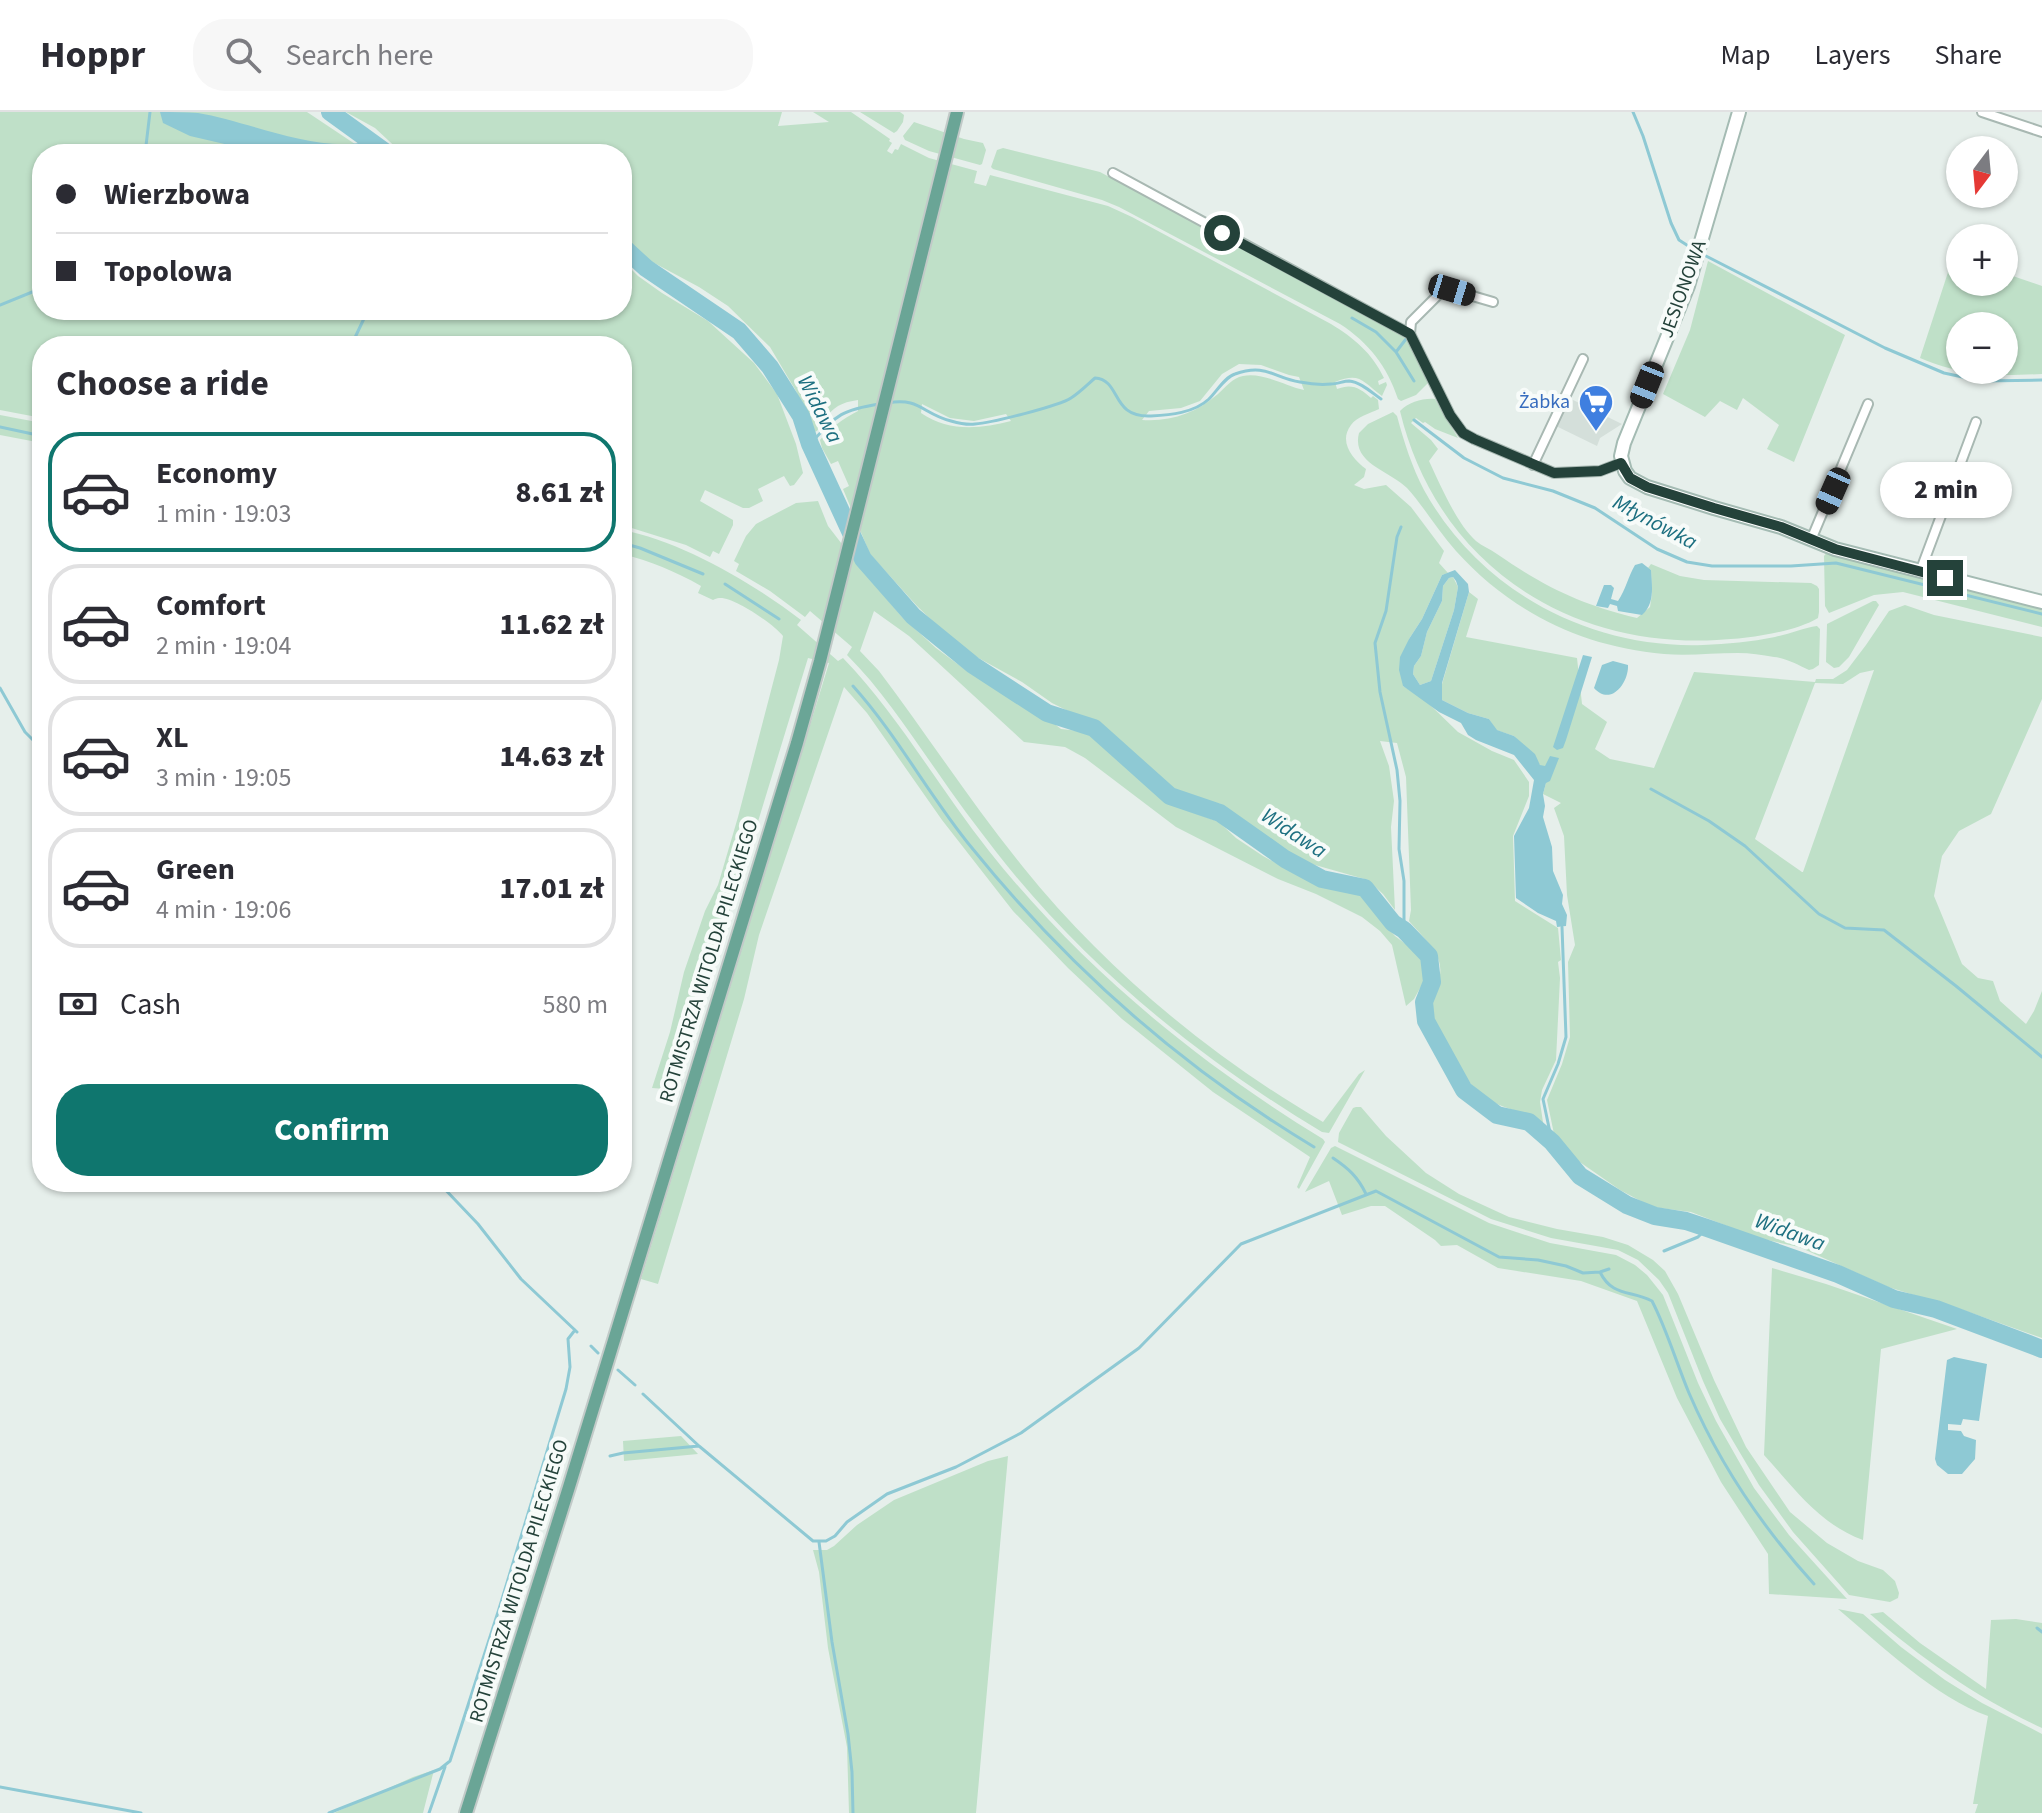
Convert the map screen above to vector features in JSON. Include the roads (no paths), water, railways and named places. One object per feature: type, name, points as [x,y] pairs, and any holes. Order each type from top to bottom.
[{"type":"main road","name":"ROTMISTRZA WITOLDA PILECKIEGO","points":[[466,1813],[569,1487],[820,661],[956,117]]},
{"type":"street","name":"JESIONOWA","points":[[1621,463],[1624,443],[1688,286],[1739,112]]},
{"type":"street","points":[[1982,112],[2042,132]]},
{"type":"street","points":[[1113,173],[1410,334]]},
{"type":"street","points":[[1493,302],[1452,290],[1442,291],[1411,322],[1410,334],[1450,415],[1463,433],[1554,473],[1600,471],[1621,463],[1630,478],[1647,487],[1781,527],[1845,552],[2042,602]]},
{"type":"street","points":[[1533,465],[1583,359]]},
{"type":"street","points":[[1811,540],[1868,404]]},
{"type":"street","points":[[1920,572],[1976,422]]},
{"type":"water","points":[[160,112],[198,113],[285,136],[331,144],[225,144],[190,136],[163,123]]},
{"type":"water","points":[[1642,563],[1651,570],[1652,589],[1651,600],[1642,615],[1618,611],[1617,606],[1610,604],[1608,608],[1596,606],[1604,585],[1614,588],[1611,599],[1618,601],[1635,565]]},
{"type":"water","points":[[1455,570],[1468,584],[1469,592],[1442,683],[1442,700],[1489,719],[1497,730],[1514,736],[1535,754],[1540,765],[1545,766],[1550,756],[1559,758],[1543,794],[1543,817],[1552,847],[1553,871],[1563,895],[1566,926],[1557,927],[1556,921],[1516,898],[1514,836],[1529,808],[1534,780],[1514,755],[1476,740],[1468,735],[1461,723],[1439,712],[1403,686],[1400,657],[1442,575]],"holes":[[[1453,577],[1458,587],[1454,610],[1431,681],[1420,685],[1413,674],[1414,666],[1421,656],[1427,632],[1442,601],[1443,586],[1449,578]]]},
{"type":"water","points":[[1583,655],[1592,657],[1563,748],[1557,750],[1553,747]]},
{"type":"water","points":[[1613,661],[1628,665],[1626,678],[1612,694],[1600,693],[1594,688],[1602,665]]},
{"type":"water","points":[[1954,1357],[1987,1364],[1979,1421],[1963,1419],[1961,1425],[1948,1424],[1948,1430],[1961,1431],[1964,1436],[1976,1440],[1975,1459],[1962,1474],[1948,1474],[1937,1465],[1935,1459],[1947,1360]]},
{"type":"waterway","points":[[146,144],[150,112]]},
{"type":"waterway","name":"Widawa","points":[[330,112],[374,144]]},
{"type":"waterway","points":[[1633,112],[1671,223],[1679,240],[1693,249]]},
{"type":"waterway","name":"Widawa","points":[[632,255],[739,331],[770,367],[801,416],[810,444],[863,559],[913,616],[973,665],[1047,713],[1094,728],[1170,796],[1220,813],[1285,859],[1322,879],[1365,888],[1393,923],[1429,956],[1432,982],[1424,1002],[1426,1021],[1464,1090],[1497,1115],[1529,1122],[1552,1142],[1580,1176],[1627,1205],[1655,1216],[1707,1228],[1838,1274],[1894,1299],[1936,1309],[2042,1349]]},
{"type":"waterway","points":[[1706,256],[1885,348],[1944,373],[1981,381],[2042,380]]},
{"type":"waterway","points":[[0,305],[32,292]]},
{"type":"waterway","points":[[1352,318],[1376,332],[1396,352],[1406,339]]},
{"type":"waterway","points":[[356,336],[363,320]]},
{"type":"waterway","points":[[1396,352],[1414,381]]},
{"type":"waterway","name":"Młynówka","points":[[888,403],[907,402],[951,421],[975,424],[1024,414],[1064,401],[1095,378],[1109,385],[1129,411],[1138,415],[1166,415],[1203,404],[1231,376],[1255,370],[1308,383],[1353,382],[1381,399]]},
{"type":"waterway","name":"Młynówka","points":[[810,444],[840,415],[880,404]]},
{"type":"waterway","name":"Młynówka","points":[[1414,420],[1464,458],[1503,478],[1553,491],[1595,508],[1657,549],[1687,562],[1712,566],[1836,563],[2042,614]]},
{"type":"waterway","points":[[0,427],[32,434]]},
{"type":"waterway","points":[[1401,527],[1386,611],[1375,643],[1380,692],[1397,770],[1404,930]]},
{"type":"waterway","points":[[632,546],[703,574]]},
{"type":"waterway","points":[[725,584],[779,619]]},
{"type":"waterway","points":[[853,686],[885,725],[972,848],[1048,934],[1173,1049],[1265,1116],[1314,1147]]},
{"type":"waterway","points":[[0,688],[32,739]]},
{"type":"waterway","points":[[1651,789],[1709,821],[1745,846],[1819,914],[1845,928],[1884,930],[2042,1057]]},
{"type":"waterway","points":[[1552,1142],[1543,1099],[1566,1037],[1562,927]]},
{"type":"waterway","points":[[1333,1158],[1352,1173],[1366,1194]]},
{"type":"waterway","points":[[643,1394],[699,1446],[813,1541],[826,1541],[887,1494],[956,1467],[1021,1433],[1139,1348],[1241,1244],[1376,1191],[1499,1257],[1538,1260],[1583,1273],[1609,1269]]},
{"type":"waterway","points":[[448,1192],[478,1224],[521,1279],[577,1332]]},
{"type":"waterway","points":[[1664,1251],[1698,1237],[1707,1228]]},
{"type":"waterway","points":[[1600,1272],[1610,1286],[1652,1301],[1689,1393],[1728,1469],[1777,1540],[1814,1584]]},
{"type":"waterway","points":[[329,1813],[440,1769],[450,1761],[566,1389],[570,1367],[568,1339],[575,1330]]},
{"type":"waterway","points":[[591,1346],[598,1353]]},
{"type":"waterway","points":[[618,1370],[635,1385]]},
{"type":"waterway","points":[[610,1456],[699,1446]]},
{"type":"waterway","points":[[819,1542],[848,1734],[853,1813]]},
{"type":"waterway","points":[[2037,1628],[2042,1632]]},
{"type":"waterway","points":[[429,1813],[445,1767]]},
{"type":"waterway","points":[[0,1787],[141,1813]]},
{"type":"place","name":"Żabka","points":[[1596,433]]}]
